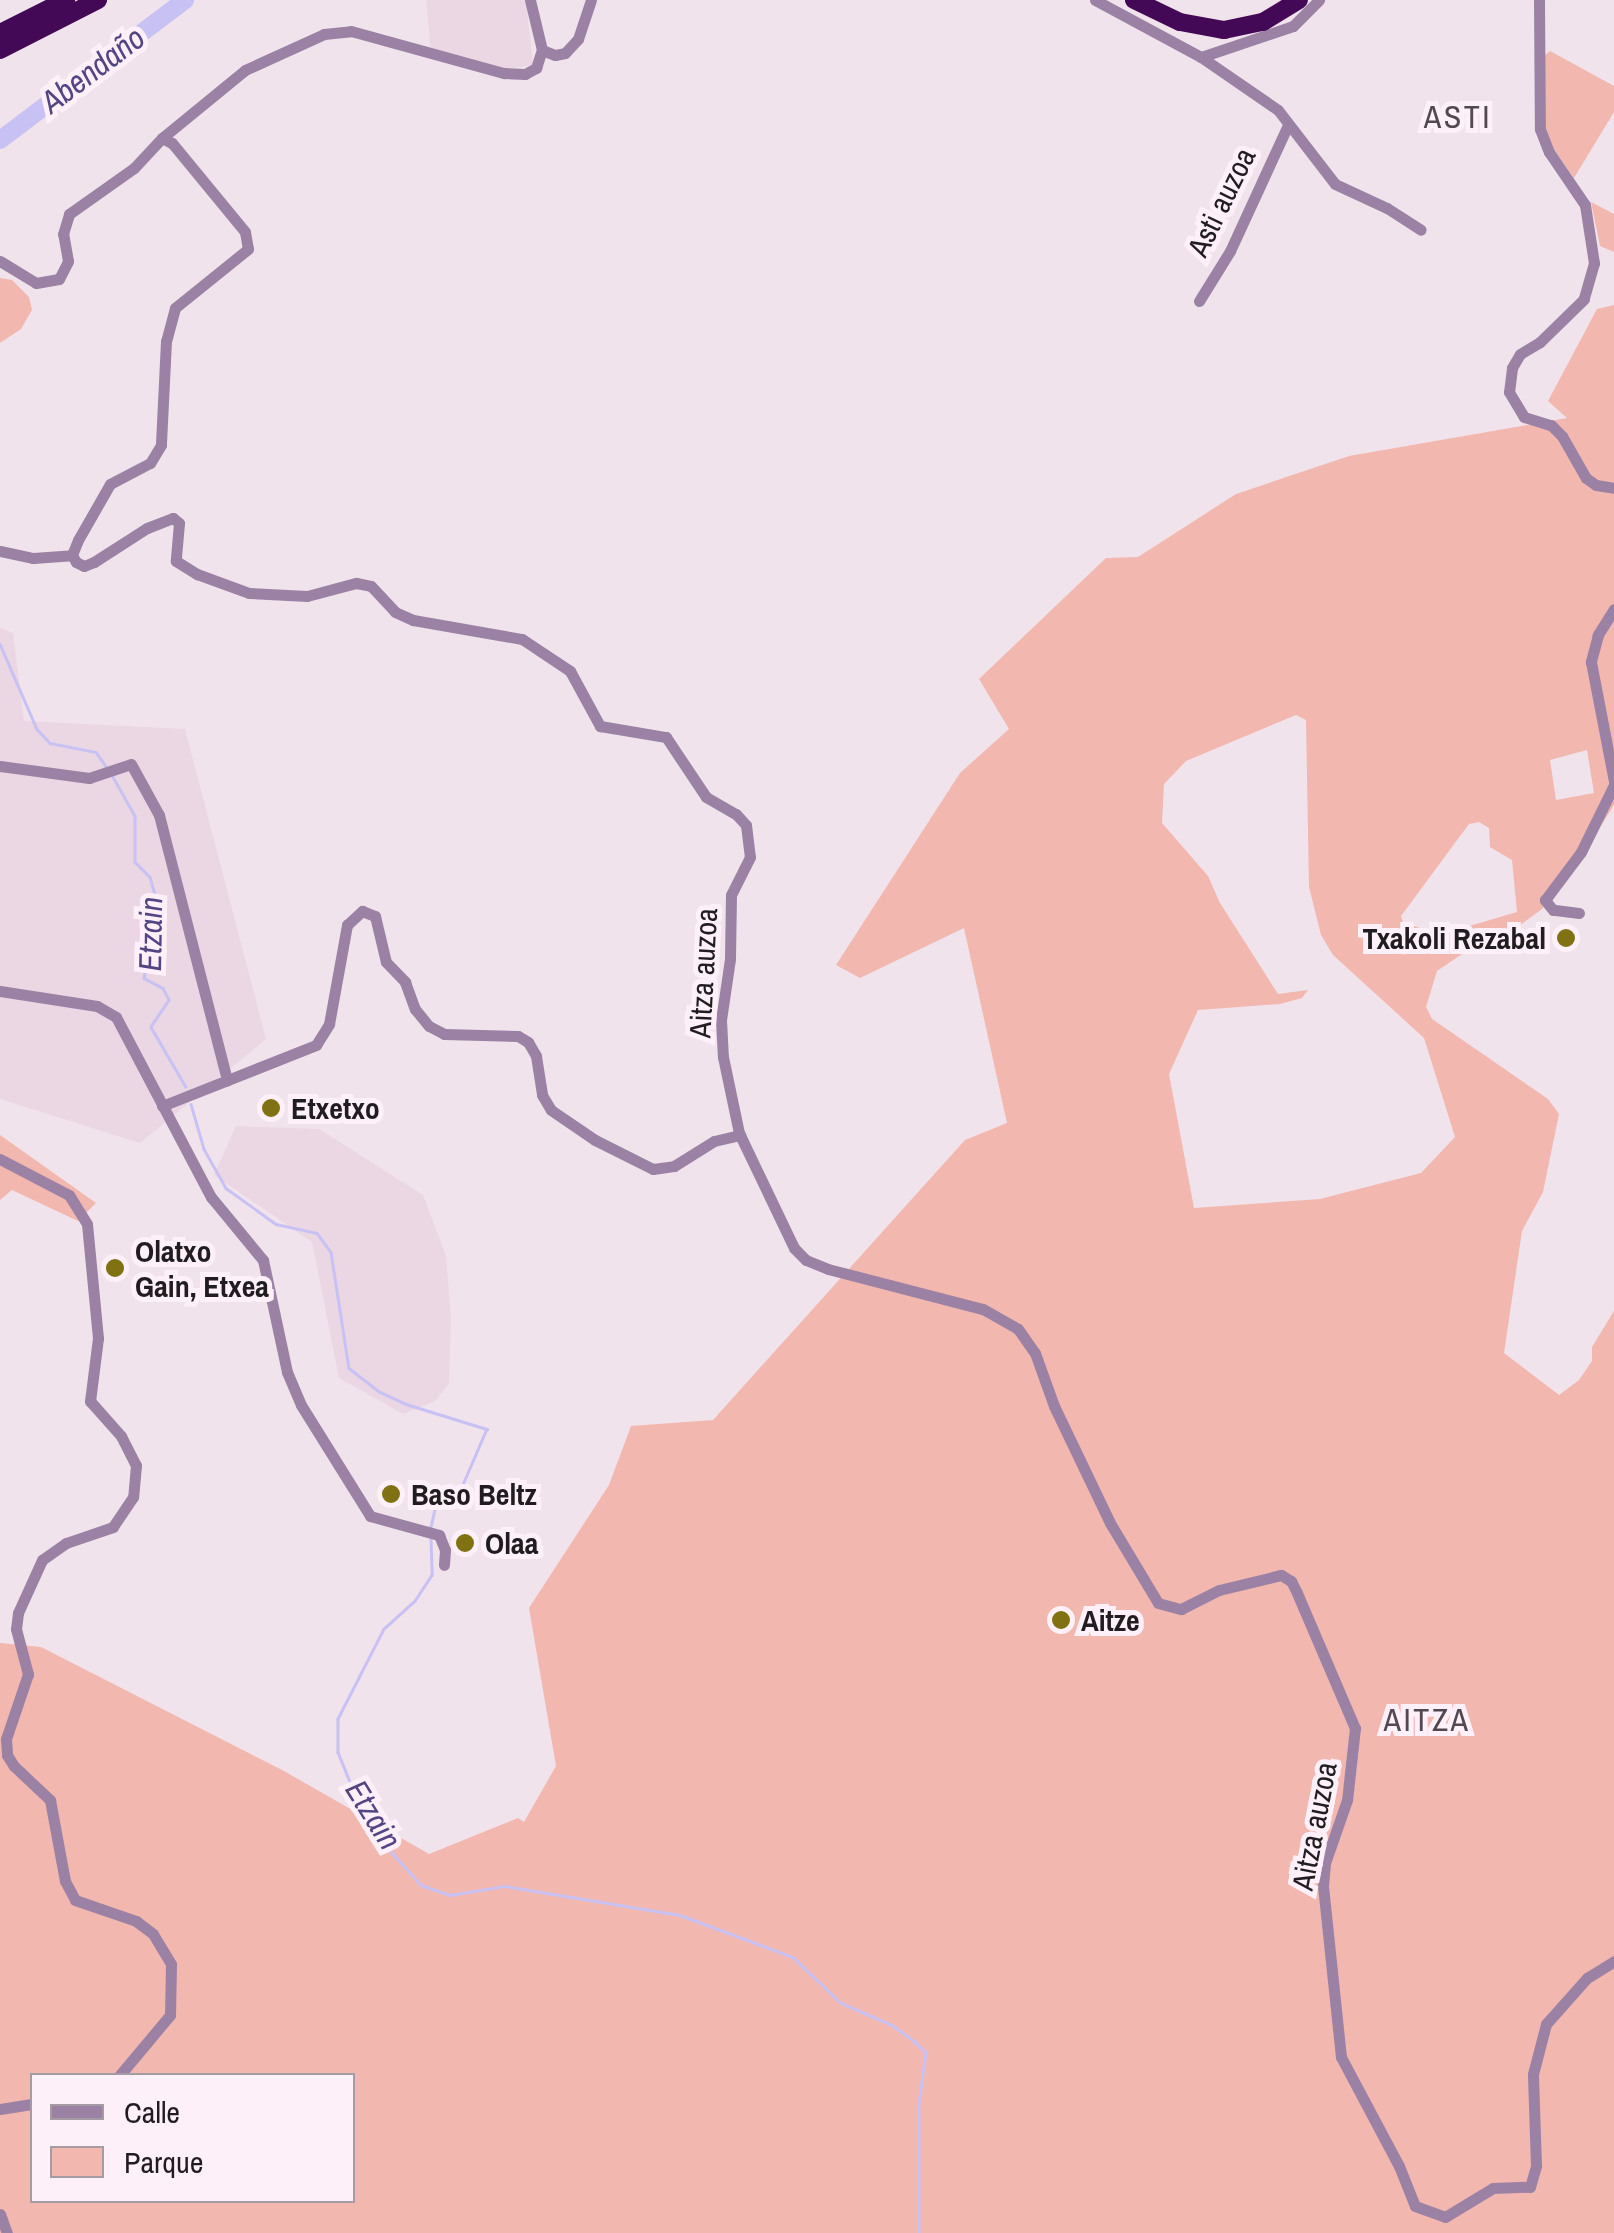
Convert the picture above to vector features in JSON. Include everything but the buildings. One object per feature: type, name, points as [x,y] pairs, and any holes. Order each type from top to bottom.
[{"type":"highway","points":[[0,34],[66,0]]},
{"type":"highway","points":[[0,50],[98,0]]},
{"type":"highway","points":[[1134,0],[1180,22],[1224,30],[1263,22],[1300,0]]},
{"type":"street","points":[[0,261],[36,283],[59,278],[68,261],[63,234],[69,214],[134,168],[162,138],[245,70],[324,34],[351,32],[504,74],[525,74],[536,68],[542,50],[530,0]]},
{"type":"street","points":[[542,50],[554,55],[572,47],[592,0]]},
{"type":"street","name":"Asti auzoa","points":[[1095,0],[1201,56],[1278,110],[1335,184],[1387,208],[1422,230]]},
{"type":"street","points":[[1201,56],[1293,26],[1319,0]]},
{"type":"street","points":[[1539,0],[1540,129],[1550,152],[1586,204],[1595,246],[1578,308],[1520,354],[1508,382],[1517,410],[1524,417],[1551,425],[1586,478],[1596,486],[1614,488]]},
{"type":"street","name":"Asti auzoa","points":[[1199,301],[1230,250],[1288,125]]},
{"type":"street","points":[[0,551],[33,558],[72,555],[110,484],[150,463],[161,445],[166,341],[175,308],[248,249],[245,232],[194,167],[162,138]]},
{"type":"street","name":"Aitza auzoa","points":[[72,555],[84,566],[147,528],[173,518],[179,523],[176,560],[197,574],[249,593],[307,596],[356,583],[370,586],[395,612],[413,620],[522,639],[545,650],[570,671],[600,726],[666,737],[706,796],[736,814],[750,839],[750,858],[732,895],[730,959],[721,1020],[723,1057],[740,1135],[794,1248],[806,1260],[871,1284],[966,1304],[998,1315],[1018,1330],[1034,1352],[1054,1406],[1110,1523],[1158,1602],[1181,1609],[1244,1582],[1280,1575],[1291,1581],[1355,1728],[1347,1800],[1322,1886],[1341,2057],[1399,2166],[1415,2206],[1444,2217]]},
{"type":"street","points":[[1578,913],[1553,910],[1545,900],[1581,852],[1614,784],[1591,662],[1598,635],[1614,609]]},
{"type":"street","points":[[0,766],[90,778],[131,764],[159,815],[227,1080]]},
{"type":"street","points":[[162,1106],[316,1046],[329,1024],[348,925],[362,912],[374,916],[386,962],[405,982],[415,1009],[429,1026],[444,1034],[518,1036],[528,1042],[536,1056],[542,1095],[551,1110],[595,1140],[652,1168],[674,1166],[714,1140],[740,1135]]},
{"type":"street","points":[[0,992],[97,1006],[116,1017],[212,1197],[262,1260],[287,1372],[301,1405],[370,1516],[431,1533],[446,1550],[444,1566]]},
{"type":"street","points":[[0,1159],[69,1195],[86,1224],[98,1338],[90,1401],[121,1436],[136,1465],[133,1498],[114,1527],[66,1543],[42,1560],[18,1612],[16,1628],[28,1674],[6,1739],[7,1755],[14,1766],[50,1800],[65,1881],[75,1900],[136,1921],[153,1934],[171,1964],[170,2015],[122,2073]]},
{"type":"street","points":[[1441,2233],[1444,2217],[1493,2188],[1530,2187],[1536,2166],[1533,2074],[1546,2024],[1587,1978],[1614,1961]]},
{"type":"street","points":[[0,2109],[30,2104]]},
{"type":"street","points":[[0,2214],[7,2233]]},
{"type":"shaded area","points":[[426,0],[526,0],[533,65],[501,70],[431,51]]},
{"type":"shaded area","points":[[0,628],[13,633],[24,721],[185,729],[266,1039],[140,1143],[0,1099]]},
{"type":"shaded area","points":[[236,1126],[319,1129],[423,1195],[446,1256],[451,1318],[449,1383],[435,1401],[403,1414],[339,1378],[312,1242],[214,1175]]},
{"type":"green space","points":[[1550,51],[1614,86],[1614,112],[1574,178],[1553,148],[1545,126],[1543,57]]},
{"type":"green space","points":[[1591,202],[1614,214],[1614,252],[1600,246]]},
{"type":"green space","points":[[0,278],[12,280],[29,297],[32,310],[21,329],[0,343]]},
{"type":"green space","points":[[1614,305],[1614,805],[1563,886],[1542,909],[1511,932],[1468,950],[1437,971],[1426,1007],[1432,1019],[1548,1099],[1559,1114],[1543,1192],[1522,1231],[1504,1353],[1559,1395],[1579,1380],[1592,1361],[1592,1347],[1614,1311],[1614,2233],[0,2233],[0,1643],[41,1647],[284,1771],[429,1854],[518,1818],[524,1822],[556,1766],[529,1608],[609,1485],[631,1426],[713,1420],[965,1140],[1007,1123],[964,928],[860,978],[836,965],[960,773],[1009,729],[979,679],[1106,558],[1138,557],[1236,494],[1349,456],[1567,418],[1548,401],[1597,309]],"holes":[[[1296,715],[1306,720],[1309,887],[1321,935],[1333,955],[1424,1038],[1455,1137],[1421,1173],[1320,1199],[1194,1208],[1169,1074],[1198,1010],[1280,1004],[1302,998],[1308,990],[1278,994],[1220,903],[1208,876],[1162,823],[1164,784],[1186,761]],[[1587,750],[1594,793],[1556,800],[1550,760]],[[1479,822],[1489,828],[1490,847],[1512,860],[1517,912],[1439,935],[1403,922],[1401,916],[1469,824]]]},
{"type":"green space","points":[[0,1135],[96,1203],[78,1221],[12,1190],[0,1200]]},
{"type":"waterway","name":"Abendaño","points":[[0,140],[185,0]]},
{"type":"waterway","name":"Etzain","points":[[0,644],[37,729],[50,743],[96,752],[108,769]]},
{"type":"waterway","name":"Etzain","points":[[112,775],[135,816],[135,862],[150,877],[155,895],[144,922],[153,938],[144,978],[163,988],[169,1000],[151,1027],[186,1087]]},
{"type":"waterway","name":"Etzain","points":[[191,1104],[204,1149],[226,1188],[276,1224],[317,1233],[331,1252],[349,1368],[380,1392],[406,1404],[487,1429],[462,1487],[437,1501],[431,1526]]},
{"type":"waterway","name":"Etzain","points":[[431,1539],[432,1575],[415,1601],[384,1629],[338,1719],[338,1752],[359,1804],[388,1848],[421,1885],[450,1895],[505,1886],[680,1915],[793,1957],[841,2003],[892,2025],[926,2052],[919,2104],[919,2233]]},
{"type":"place","name":"Txakoli Rezabal","points":[[1566,938]]},
{"type":"place","name":"Etxetxo","points":[[271,1108]]},
{"type":"place","name":"Olatxo Gain, Etxea","points":[[115,1268]]},
{"type":"place","name":"Baso Beltz","points":[[391,1494]]},
{"type":"place","name":"Olaa","points":[[465,1543]]},
{"type":"place","name":"Aitze","points":[[1061,1620]]},
{"type":"district","name":"ASTI","points":[[1458,117]]},
{"type":"district","name":"AITZA","points":[[1427,1720]]}]
